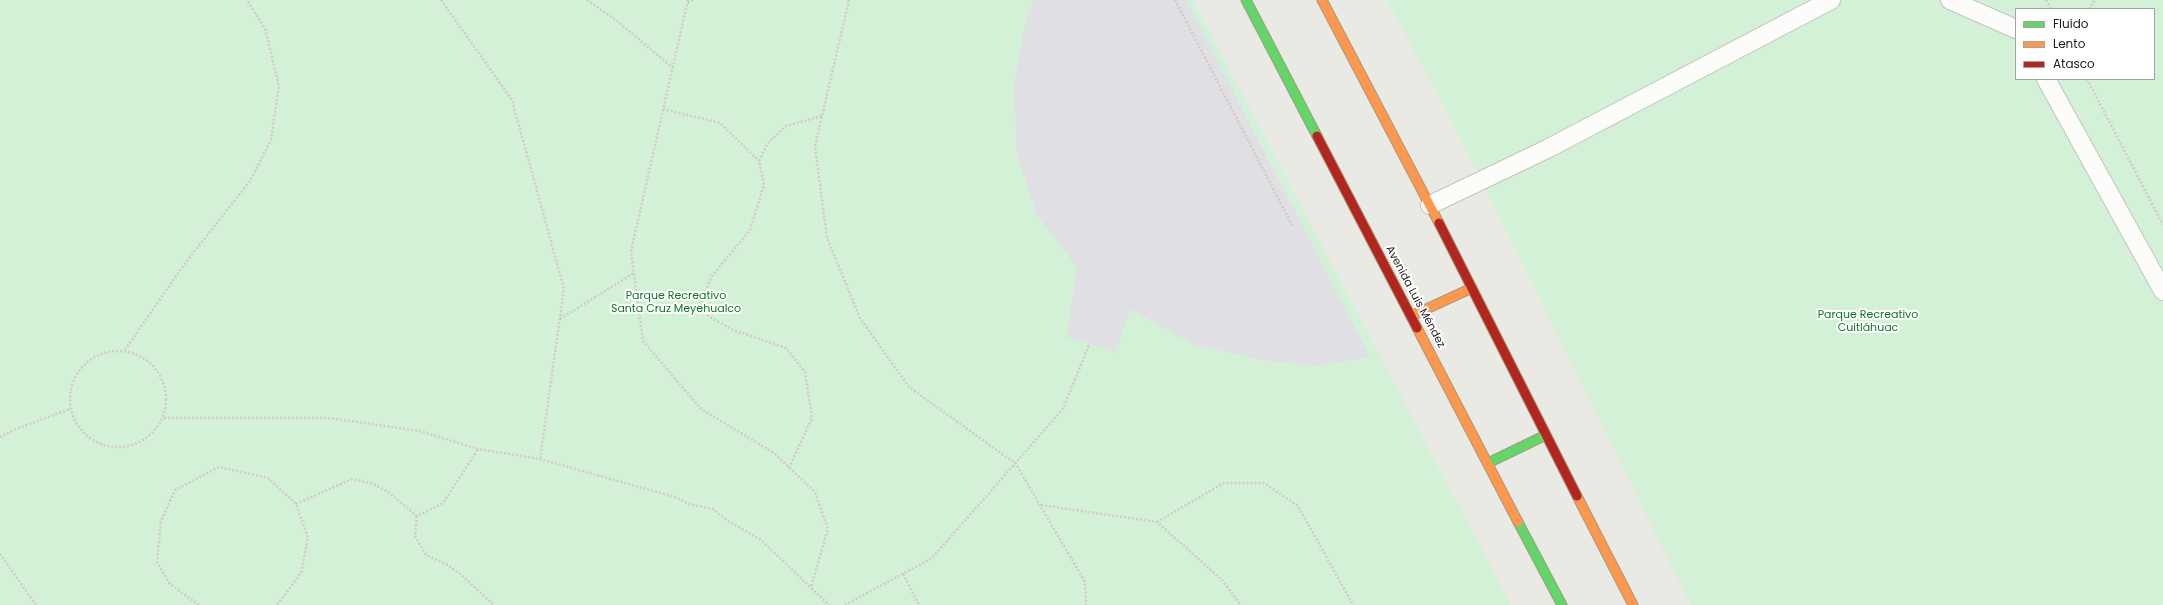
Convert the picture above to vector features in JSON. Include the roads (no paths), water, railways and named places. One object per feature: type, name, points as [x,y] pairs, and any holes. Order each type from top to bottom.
[{"type":"main road","name":"Avenida Luis Méndez","points":[[1246,0],[1562,605]]},
{"type":"main road","points":[[1322,0],[1430,205],[1633,605]]},
{"type":"main road","points":[[1411,316],[1472,288]]},
{"type":"main road","points":[[1488,463],[1546,435]]},
{"type":"lane","points":[[1430,205],[1547,149],[1830,0]]},
{"type":"lane","points":[[1950,0],[2015,29]]},
{"type":"lane","points":[[2047,80],[2163,291]]},
{"type":"park label","name":"Parque Recreativo Santa Cruz Meyehualco","points":[[676,302]]},
{"type":"park label","name":"Parque Recreativo Cuitláhuac","points":[[1868,321]]}]
